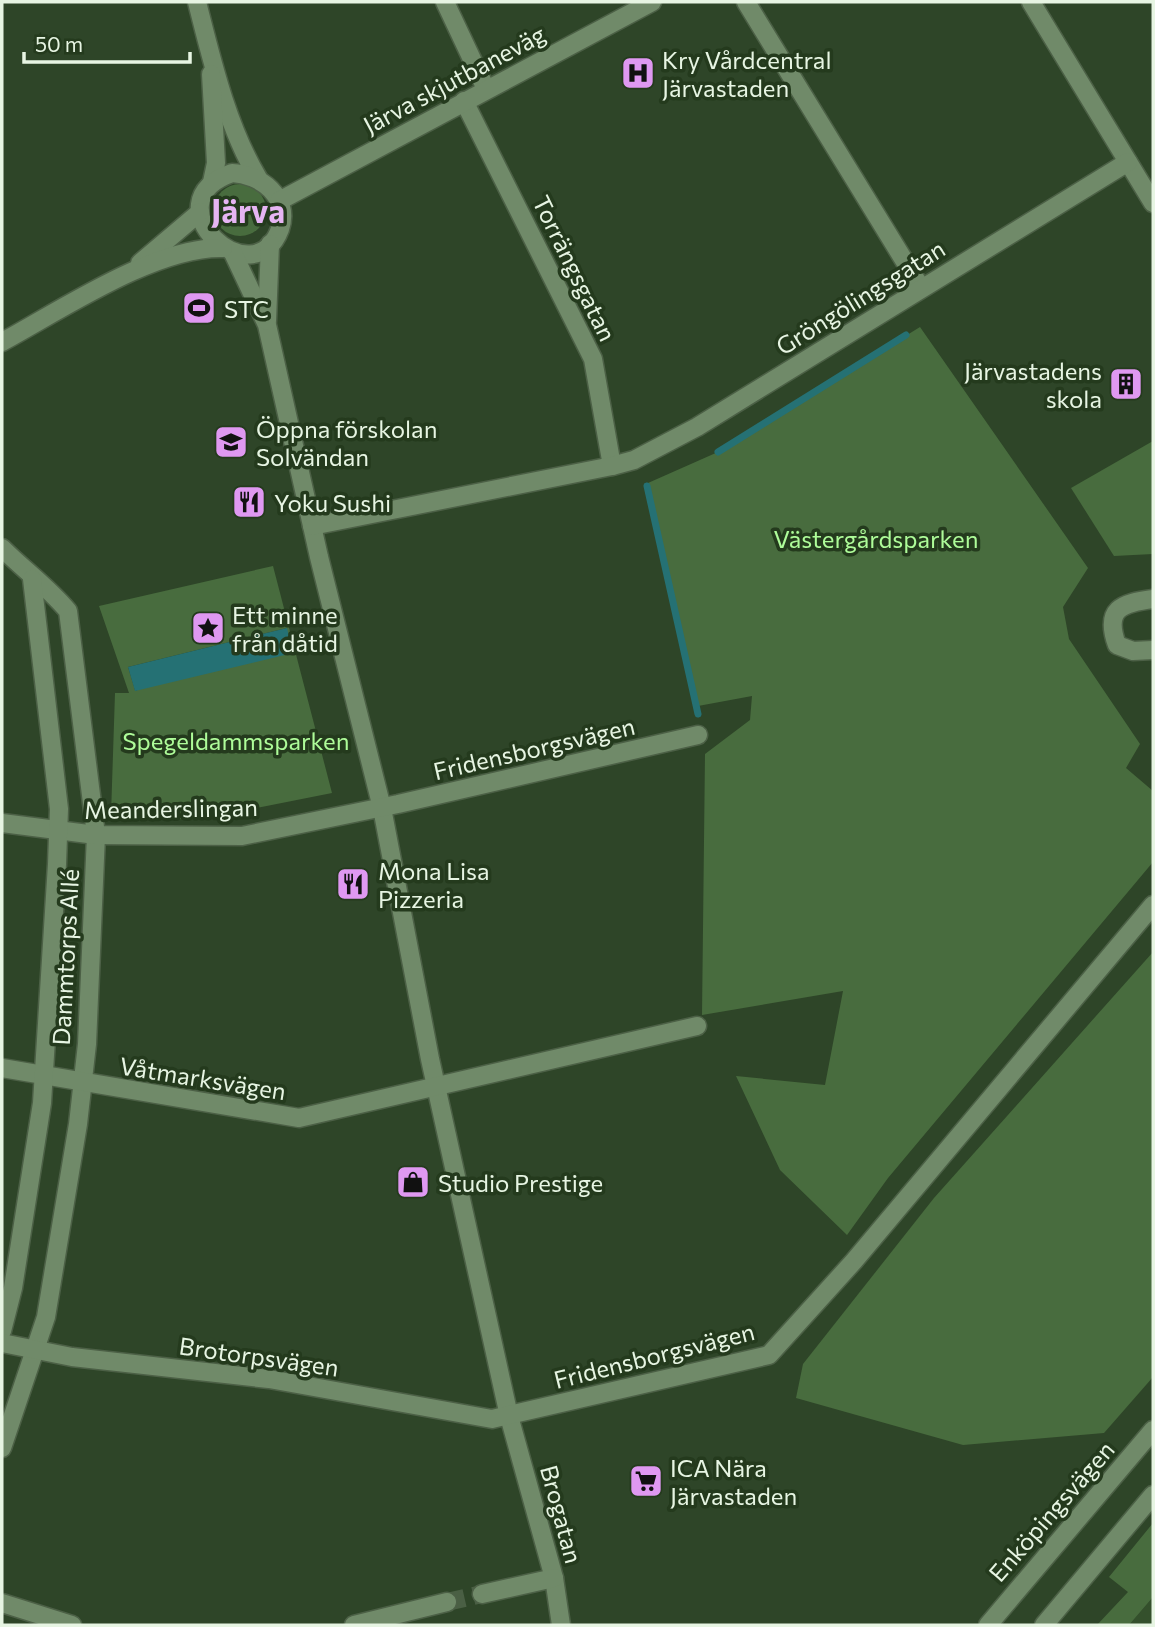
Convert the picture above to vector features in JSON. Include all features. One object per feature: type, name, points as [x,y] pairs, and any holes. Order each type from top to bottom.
[{"type":"street","points":[[197,2],[244,155],[258,178],[279,201],[281,224],[270,244],[267,325],[312,526],[382,808],[437,1088],[509,1416]]},
{"type":"street","points":[[444,2],[486,89]]},
{"type":"street","name":"Järva skjutbaneväg","points":[[279,201],[652,2]]},
{"type":"street","points":[[746,2],[921,288]]},
{"type":"street","points":[[1031,2],[1153,203]]},
{"type":"street","points":[[210,51],[216,163],[212,182],[202,198],[200,212],[208,232],[228,250],[267,325]]},
{"type":"street","name":"Torrängsgatan","points":[[464,101],[593,359],[612,466]]},
{"type":"street","name":"Gröngölingsgatan","points":[[612,466],[635,460],[697,427],[1128,162]]},
{"type":"street","points":[[212,182],[232,173],[258,178]]},
{"type":"street","points":[[124,276],[200,212]]},
{"type":"street","points":[[2,342],[124,276],[193,248],[251,254],[270,244]]},
{"type":"street","points":[[312,526],[612,466]]},
{"type":"street","name":"Dammtorps Allé","points":[[2,548],[33,579],[50,589],[68,611],[96,835],[87,1044],[78,1124],[46,1317],[2,1448]]},
{"type":"street","name":"Dammtorps Allé","points":[[2,1331],[13,1288],[45,1076],[59,809],[33,579]]},
{"type":"street","points":[[1153,599],[1126,602],[1113,615],[1111,629],[1117,645],[1133,651],[1153,650]]},
{"type":"street","name":"Fridensborgsvägen","points":[[382,808],[698,735]]},
{"type":"street","name":"Meanderslingan","points":[[2,823],[96,835],[242,836],[382,808]]},
{"type":"street","name":"Fridensborgsvägen","points":[[509,1416],[769,1354],[854,1261],[1153,905]]},
{"type":"street","points":[[437,1088],[697,1026]]},
{"type":"street","name":"Våtmarksvägen","points":[[2,1068],[299,1118],[437,1088]]},
{"type":"street","name":"Brotorpsvägen","points":[[2,1343],[33,1350],[269,1379],[492,1419],[509,1416]]},
{"type":"street","name":"Brogatan","points":[[509,1416],[554,1578],[561,1625]]},
{"type":"street","name":"Enköpingsvägen","points":[[988,1625],[1153,1430]]},
{"type":"street","points":[[1044,1625],[1153,1495]]},
{"type":"street","points":[[482,1594],[554,1578]]},
{"type":"street","points":[[354,1625],[447,1602]]},
{"type":"street","points":[[2,1603],[72,1625]]},
{"type":"shaded area","points":[[1153,1597],[1153,1625],[1129,1625]]},
{"type":"green space","points":[[240,184],[259,191],[266,210],[259,229],[240,236],[221,229],[214,210],[221,191]]},
{"type":"green space","name":"Västergårdsparken","points":[[920,327],[1088,568],[1063,607],[1069,639],[1140,744],[1126,768],[1153,791],[1153,862],[888,1178],[847,1235],[780,1170],[736,1076],[825,1085],[843,991],[702,1015],[705,754],[750,720],[752,696],[698,706],[648,483],[718,452]]},
{"type":"green space","points":[[1153,441],[1153,554],[1114,556],[1071,488]]},
{"type":"green space","name":"Spegeldammsparken","points":[[273,566],[332,793],[197,820],[111,815],[115,693],[129,693],[99,606]],"holes":[[[287,628],[135,691],[128,667]]]},
{"type":"green space","points":[[1153,952],[1153,1377],[1104,1433],[963,1445],[796,1398],[803,1364],[934,1198]]},
{"type":"green space","points":[[1153,1523],[1153,1597],[1129,1625],[1097,1625],[1128,1592],[1109,1577]]},
{"type":"water","points":[[287,628],[293,653],[135,691],[128,667]]},
{"type":"waterway","points":[[718,452],[906,335]]},
{"type":"waterway","points":[[647,486],[698,714]]},
{"type":"tunnel","points":[[447,1602],[482,1594]]},
{"type":"place","name":"Kry Vårdcentral Järvastaden","points":[[638,73]]},
{"type":"place","name":"STC","points":[[199,308]]},
{"type":"place","name":"Järvastadens skola","points":[[1126,384]]},
{"type":"place","name":"Öppna förskolan Solvändan","points":[[231,442]]},
{"type":"place","name":"Yoku Sushi","points":[[249,502]]},
{"type":"place","name":"Ett minne från dåtid","points":[[208,628]]},
{"type":"place","name":"Mona Lisa Pizzeria","points":[[353,884]]},
{"type":"place","name":"Studio Prestige","points":[[413,1182]]},
{"type":"place","name":"ICA Nära Järvastaden","points":[[646,1481]]},
{"type":"district","name":"Järva","points":[[248,210]]}]
